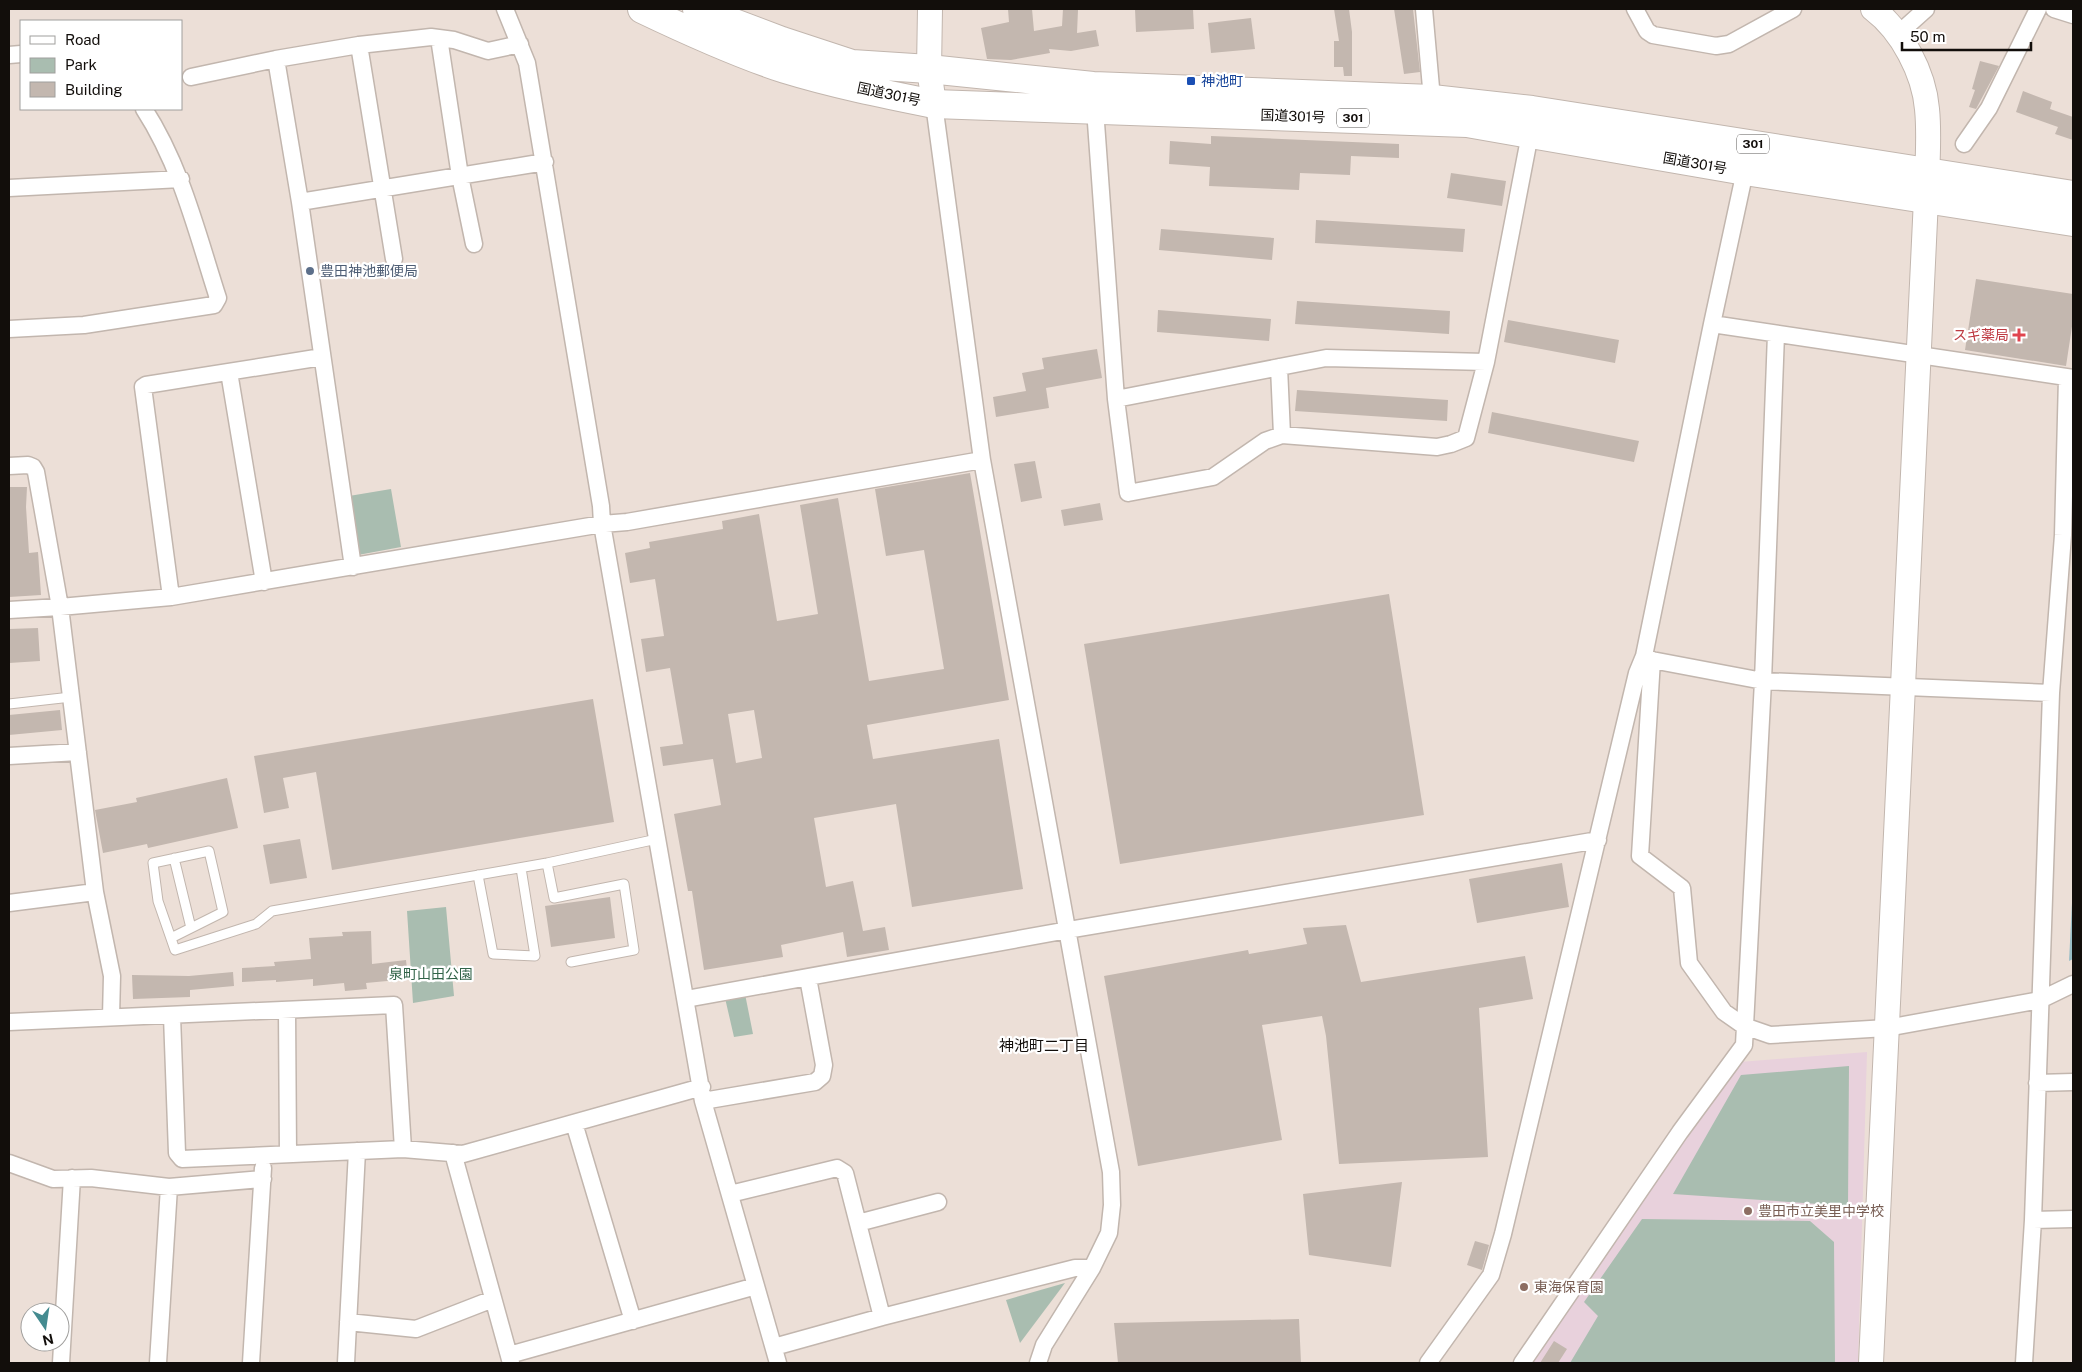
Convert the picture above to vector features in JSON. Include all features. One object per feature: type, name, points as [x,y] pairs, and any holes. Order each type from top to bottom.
[{"type":"highway","name":"国道301号","points":[[642,9],[696,35],[785,68],[863,89],[934,104],[1467,123],[1745,172],[2073,222]]},
{"type":"highway","name":"国道301号","points":[[707,11],[782,41],[852,64],[929,69],[1093,86],[1432,98],[1532,110],[2073,195]]},
{"type":"street","points":[[505,9],[527,64],[545,162],[601,506],[602,524],[656,839],[703,1094],[776,1355],[882,1317],[1075,1268],[1092,1268]]},
{"type":"street","points":[[930,9],[929,69],[982,460],[1111,1172],[1112,1205],[1109,1233],[1092,1268],[1044,1345],[1038,1363]]},
{"type":"street","points":[[1424,9],[1432,98]]},
{"type":"street","points":[[1635,9],[1647,30],[1653,35],[1716,46],[1729,44],[1793,9]]},
{"type":"street","points":[[1871,1363],[1927,172],[1926,102],[1911,57],[1897,35],[1873,9]]},
{"type":"street","points":[[1897,35],[1913,23],[1926,9]]},
{"type":"street","points":[[1964,144],[1989,108],[2038,9]]},
{"type":"street","points":[[2054,9],[2073,15]]},
{"type":"street","points":[[191,77],[276,59],[359,45],[431,37],[488,50],[520,44]]},
{"type":"street","points":[[439,38],[460,176],[474,244]]},
{"type":"street","points":[[359,45],[394,259]]},
{"type":"street","points":[[276,59],[300,202],[353,567]]},
{"type":"street","points":[[1095,109],[1116,399],[1128,493],[1213,477],[1265,440],[1282,435],[1438,447],[1466,438],[1486,362],[1530,134]]},
{"type":"street","points":[[9,329],[84,325],[214,305],[218,298],[181,179],[151,118],[145,110]]},
{"type":"street","points":[[300,202],[545,162]]},
{"type":"street","points":[[1745,172],[1712,324],[1648,658],[1640,856],[1682,888],[1689,963],[1724,1012],[1744,1026],[1770,1036],[1887,1028],[2040,1000],[2073,984]]},
{"type":"street","points":[[9,188],[181,179]]},
{"type":"street","points":[[1712,324],[2070,378],[2068,536],[2051,693],[2033,1220],[2024,1363]]},
{"type":"street","points":[[1522,1363],[1680,1132],[1744,1045],[1763,681],[1776,334]]},
{"type":"street","points":[[171,597],[143,388],[146,385],[322,357]]},
{"type":"street","points":[[1116,399],[1326,358],[1486,362]]},
{"type":"street","points":[[1279,367],[1282,435]]},
{"type":"street","points":[[229,372],[264,582]]},
{"type":"street","points":[[9,610],[60,608],[171,597],[602,524],[627,522],[982,460]]},
{"type":"street","points":[[9,466],[28,465],[32,466],[36,472],[60,608],[95,892],[112,976],[111,1017]]},
{"type":"street","points":[[1648,658],[1763,681],[2051,693]]},
{"type":"street","points":[[1428,1363],[1491,1274],[1503,1234],[1637,674],[1648,658]]},
{"type":"street","points":[[9,756],[78,752]]},
{"type":"street","points":[[686,999],[1068,930],[1598,840]]},
{"type":"street","points":[[9,904],[95,892]]},
{"type":"street","points":[[172,1016],[177,1153],[182,1159],[403,1149],[463,1154],[574,1123],[703,1094],[815,1082],[822,1076],[824,1065],[808,978]]},
{"type":"street","points":[[9,1022],[394,1005],[403,1149]]},
{"type":"street","points":[[287,1010],[288,1154]]},
{"type":"street","points":[[2037,1083],[2073,1082]]},
{"type":"street","points":[[574,1123],[633,1321]]},
{"type":"street","points":[[346,1363],[357,1151]]},
{"type":"street","points":[[453,1154],[510,1359],[756,1286]]},
{"type":"street","points":[[251,1363],[263,1156]]},
{"type":"street","points":[[9,1163],[53,1180],[91,1178],[169,1187],[263,1179]]},
{"type":"street","points":[[730,1194],[837,1168],[845,1173],[882,1317]]},
{"type":"street","points":[[61,1363],[72,1178]]},
{"type":"street","points":[[158,1363],[169,1187]]},
{"type":"street","points":[[858,1222],[938,1202]]},
{"type":"street","points":[[2033,1220],[2073,1219]]},
{"type":"street","points":[[348,1322],[416,1329],[493,1298]]},
{"type":"lane","points":[[9,704],[71,697]]},
{"type":"lane","points":[[171,938],[223,912],[209,851],[174,858],[153,863],[158,901],[174,950],[256,924],[272,912],[521,868],[656,839]]},
{"type":"lane","points":[[174,858],[191,928]]},
{"type":"lane","points":[[547,863],[554,898],[624,884],[634,950],[571,962]]},
{"type":"lane","points":[[478,875],[493,954],[534,956],[521,868]]},
{"type":"shaded area","name":"豊田市立美里中学校","points":[[1867,1052],[1858,1363],[1527,1363],[1740,1062]]},
{"type":"green space","points":[[391,489],[401,547],[358,555],[349,496]]},
{"type":"green space","name":"泉町山田公園","points":[[446,907],[454,996],[413,1003],[407,911]]},
{"type":"green space","points":[[745,994],[753,1034],[734,1037],[725,998]]},
{"type":"green space","points":[[1849,1066],[1848,1206],[1673,1194],[1741,1075]]},
{"type":"green space","points":[[1642,1219],[1810,1221],[1834,1242],[1835,1363],[1570,1363],[1598,1316],[1584,1302]]},
{"type":"green space","points":[[1065,1283],[1020,1343],[1006,1300]]},
{"type":"water","points":[[2073,883],[2073,959],[2069,961]]},
{"type":"building","points":[[1008,9],[1032,9],[1034,31],[1062,26],[1063,9],[1078,10],[1077,33],[1096,30],[1099,46],[1071,51],[1049,49],[1050,53],[1011,60],[987,59],[981,28],[1009,22]]},
{"type":"building","points":[[1135,9],[1193,9],[1194,29],[1136,32]]},
{"type":"building","points":[[1334,9],[1349,9],[1352,32],[1352,76],[1344,76],[1343,67],[1334,67],[1334,41],[1339,41]]},
{"type":"building","points":[[1394,9],[1413,9],[1420,72],[1404,74]]},
{"type":"building","points":[[1251,18],[1255,49],[1211,53],[1208,23]]},
{"type":"building","points":[[1980,61],[1999,66],[1976,109],[1969,107],[1975,90],[1972,89]]},
{"type":"building","points":[[2023,91],[2052,102],[2050,109],[2073,117],[2073,140],[2055,134],[2058,127],[2016,112]]},
{"type":"building","points":[[1211,136],[1399,144],[1399,158],[1351,156],[1350,175],[1300,173],[1299,190],[1209,186],[1210,167],[1169,164],[1170,141],[1211,144]]},
{"type":"building","points":[[1451,173],[1506,181],[1502,206],[1447,198]]},
{"type":"building","points":[[1316,220],[1465,229],[1463,252],[1315,243]]},
{"type":"building","points":[[1161,229],[1274,238],[1272,260],[1159,250]]},
{"type":"building","name":"スギ薬局","points":[[1976,279],[2073,294],[2073,320],[2066,366],[1965,350]]},
{"type":"building","points":[[1297,301],[1450,311],[1449,334],[1295,324]]},
{"type":"building","points":[[1158,310],[1271,319],[1269,341],[1157,332]]},
{"type":"building","points":[[1508,320],[1619,340],[1615,363],[1504,342]]},
{"type":"building","points":[[1097,349],[1102,378],[1046,388],[1049,408],[996,417],[993,397],[1026,391],[1022,373],[1044,369],[1042,358]]},
{"type":"building","points":[[1297,390],[1448,400],[1447,421],[1295,411]]},
{"type":"building","points":[[1492,412],[1639,441],[1634,462],[1488,433]]},
{"type":"building","points":[[1035,461],[1042,498],[1021,502],[1014,464]]},
{"type":"building","points":[[970,473],[1009,700],[867,725],[873,759],[999,739],[1023,889],[912,907],[896,804],[814,818],[826,887],[853,881],[863,931],[885,927],[889,950],[847,957],[843,932],[781,945],[783,957],[704,970],[692,891],[688,891],[674,814],[721,805],[713,759],[663,766],[660,747],[683,744],[670,668],[646,672],[641,639],[664,636],[655,579],[630,583],[625,553],[650,548],[649,542],[723,529],[722,521],[759,514],[777,621],[818,614],[800,505],[838,498],[869,681],[944,669],[924,550],[886,556],[875,489]],"holes":[[[754,710],[762,758],[736,763],[728,714]]]},
{"type":"building","points":[[9,487],[27,487],[26,507],[29,553],[38,552],[41,595],[9,597]]},
{"type":"building","points":[[1100,503],[1103,520],[1064,526],[1061,510]]},
{"type":"building","points":[[1389,594],[1424,815],[1120,864],[1084,644]]},
{"type":"building","points":[[38,628],[40,661],[9,663],[9,629]]},
{"type":"building","points":[[593,699],[614,822],[332,870],[316,772],[283,778],[289,808],[264,813],[254,756]]},
{"type":"building","points":[[60,710],[62,730],[9,735],[9,715]]},
{"type":"building","points":[[227,778],[238,828],[148,848],[147,844],[103,853],[95,810],[137,802],[136,798]]},
{"type":"building","points":[[300,839],[307,878],[270,884],[263,845]]},
{"type":"building","points":[[1562,863],[1569,907],[1477,923],[1469,879]]},
{"type":"building","points":[[610,897],[615,938],[551,947],[545,906]]},
{"type":"building","points":[[1346,925],[1361,982],[1525,956],[1533,999],[1479,1008],[1488,1157],[1339,1164],[1326,1036],[1322,1016],[1262,1025],[1282,1140],[1138,1166],[1104,976],[1248,950],[1249,954],[1307,944],[1303,928]]},
{"type":"building","points":[[371,931],[372,964],[406,960],[408,979],[366,983],[367,989],[345,991],[344,983],[313,986],[313,979],[242,982],[242,968],[275,966],[274,962],[311,959],[309,938],[343,936],[342,932]]},
{"type":"building","points":[[233,972],[234,986],[190,990],[190,997],[133,999],[132,975],[189,976]]},
{"type":"building","points":[[1402,1182],[1391,1267],[1309,1255],[1303,1194]]},
{"type":"building","points":[[1475,1241],[1489,1245],[1482,1270],[1467,1265]]},
{"type":"building","points":[[1299,1319],[1301,1363],[1118,1363],[1114,1323]]},
{"type":"building","points":[[1554,1341],[1567,1349],[1558,1363],[1540,1363]]},
{"type":"place","name":"神池町","points":[[1191,81]]},
{"type":"place","name":"豊田神池郵便局","points":[[310,271]]},
{"type":"place","name":"スギ薬局","points":[[2019,335]]},
{"type":"place","name":"豊田市立美里中学校","points":[[1748,1211]]},
{"type":"place","name":"東海保育園","points":[[1524,1287]]},
{"type":"district","name":"神池町二丁目","points":[[1044,1045]]}]
